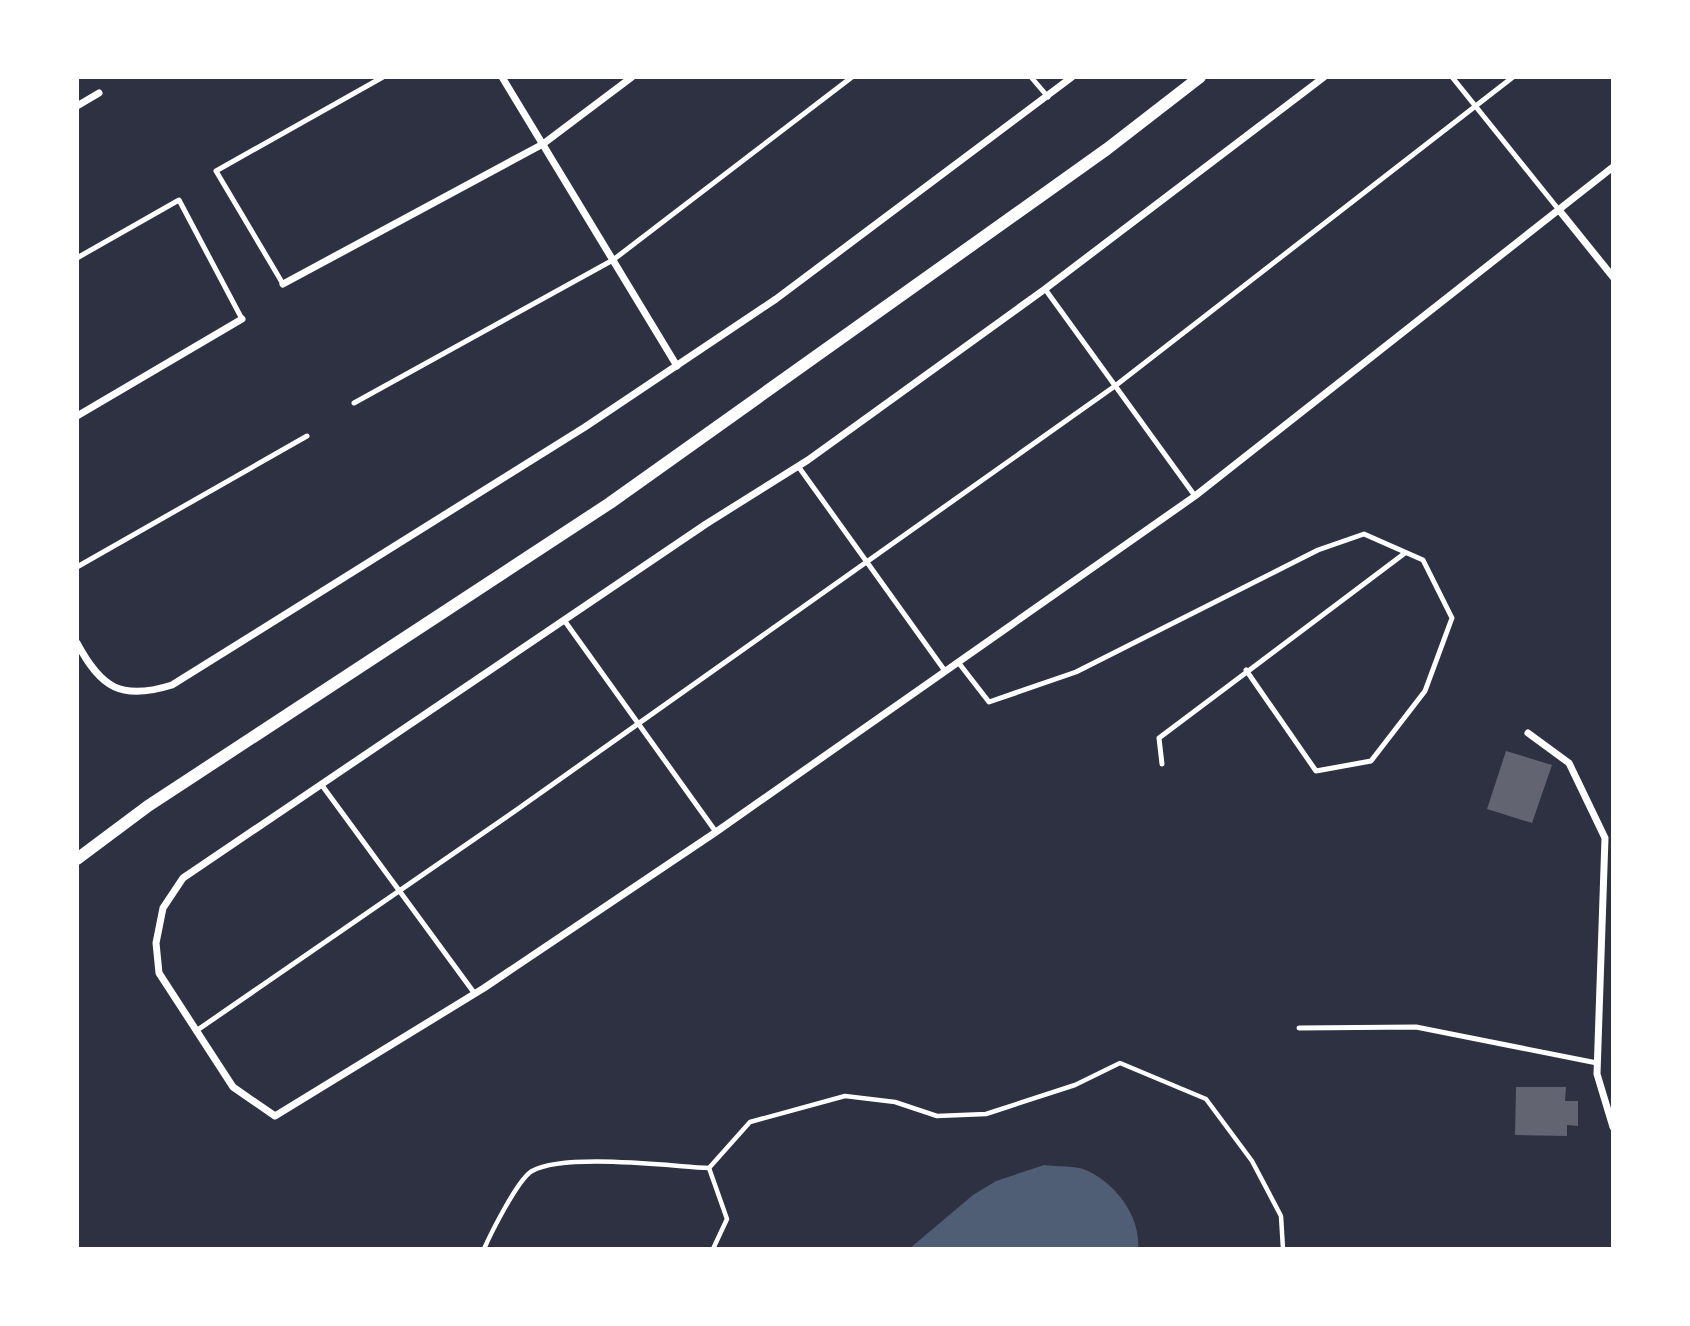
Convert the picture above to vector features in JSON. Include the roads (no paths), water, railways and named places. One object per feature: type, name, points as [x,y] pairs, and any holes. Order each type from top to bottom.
[{"type":"street","points":[[502,77],[677,366]]},
{"type":"street","points":[[283,284],[543,144],[632,77]]},
{"type":"street","points":[[77,643],[91,669],[114,690],[146,693],[172,685],[586,427],[677,366],[776,299],[1072,77]]},
{"type":"street","points":[[77,859],[148,806],[610,503],[1107,149],[1200,77]]},
{"type":"street","points":[[1324,77],[1045,289],[798,467],[564,620],[183,878],[163,908],[156,943],[159,973],[233,1087],[275,1116],[475,994],[716,832],[1195,496],[1613,167]]},
{"type":"street","points":[[77,106],[99,93]]},
{"type":"street","points":[[1559,210],[1613,277]]},
{"type":"street","points":[[77,416],[242,318]]},
{"type":"street","points":[[1528,733],[1569,763],[1605,838],[1597,1074],[1613,1126]]},
{"type":"lane","points":[[283,284],[216,171],[383,77]]},
{"type":"lane","points":[[354,403],[613,260],[852,77]]},
{"type":"lane","points":[[1031,77],[1048,97]]},
{"type":"lane","points":[[1452,77],[1559,210]]},
{"type":"lane","points":[[196,1031],[640,723],[1115,386],[1513,77]]},
{"type":"lane","points":[[77,258],[180,200],[242,318]]},
{"type":"lane","points":[[1045,289],[1195,496]]},
{"type":"lane","points":[[77,567],[307,436]]},
{"type":"lane","points":[[798,467],[945,671]]},
{"type":"lane","points":[[958,662],[989,702],[1076,671],[1318,550],[1364,534],[1423,560],[1452,618],[1425,691],[1371,761],[1316,771],[1246,670]]},
{"type":"lane","points":[[1162,764],[1159,738],[1405,552]]},
{"type":"lane","points":[[564,620],[716,832]]},
{"type":"lane","points":[[321,784],[475,994]]},
{"type":"lane","points":[[1604,852],[1613,849]]},
{"type":"lane","points":[[1299,1028],[1416,1027],[1597,1063]]},
{"type":"water","points":[[1044,1165],[1083,1169],[1108,1184],[1131,1214],[1138,1237],[1138,1249],[909,1249],[973,1195],[996,1181]]}]
